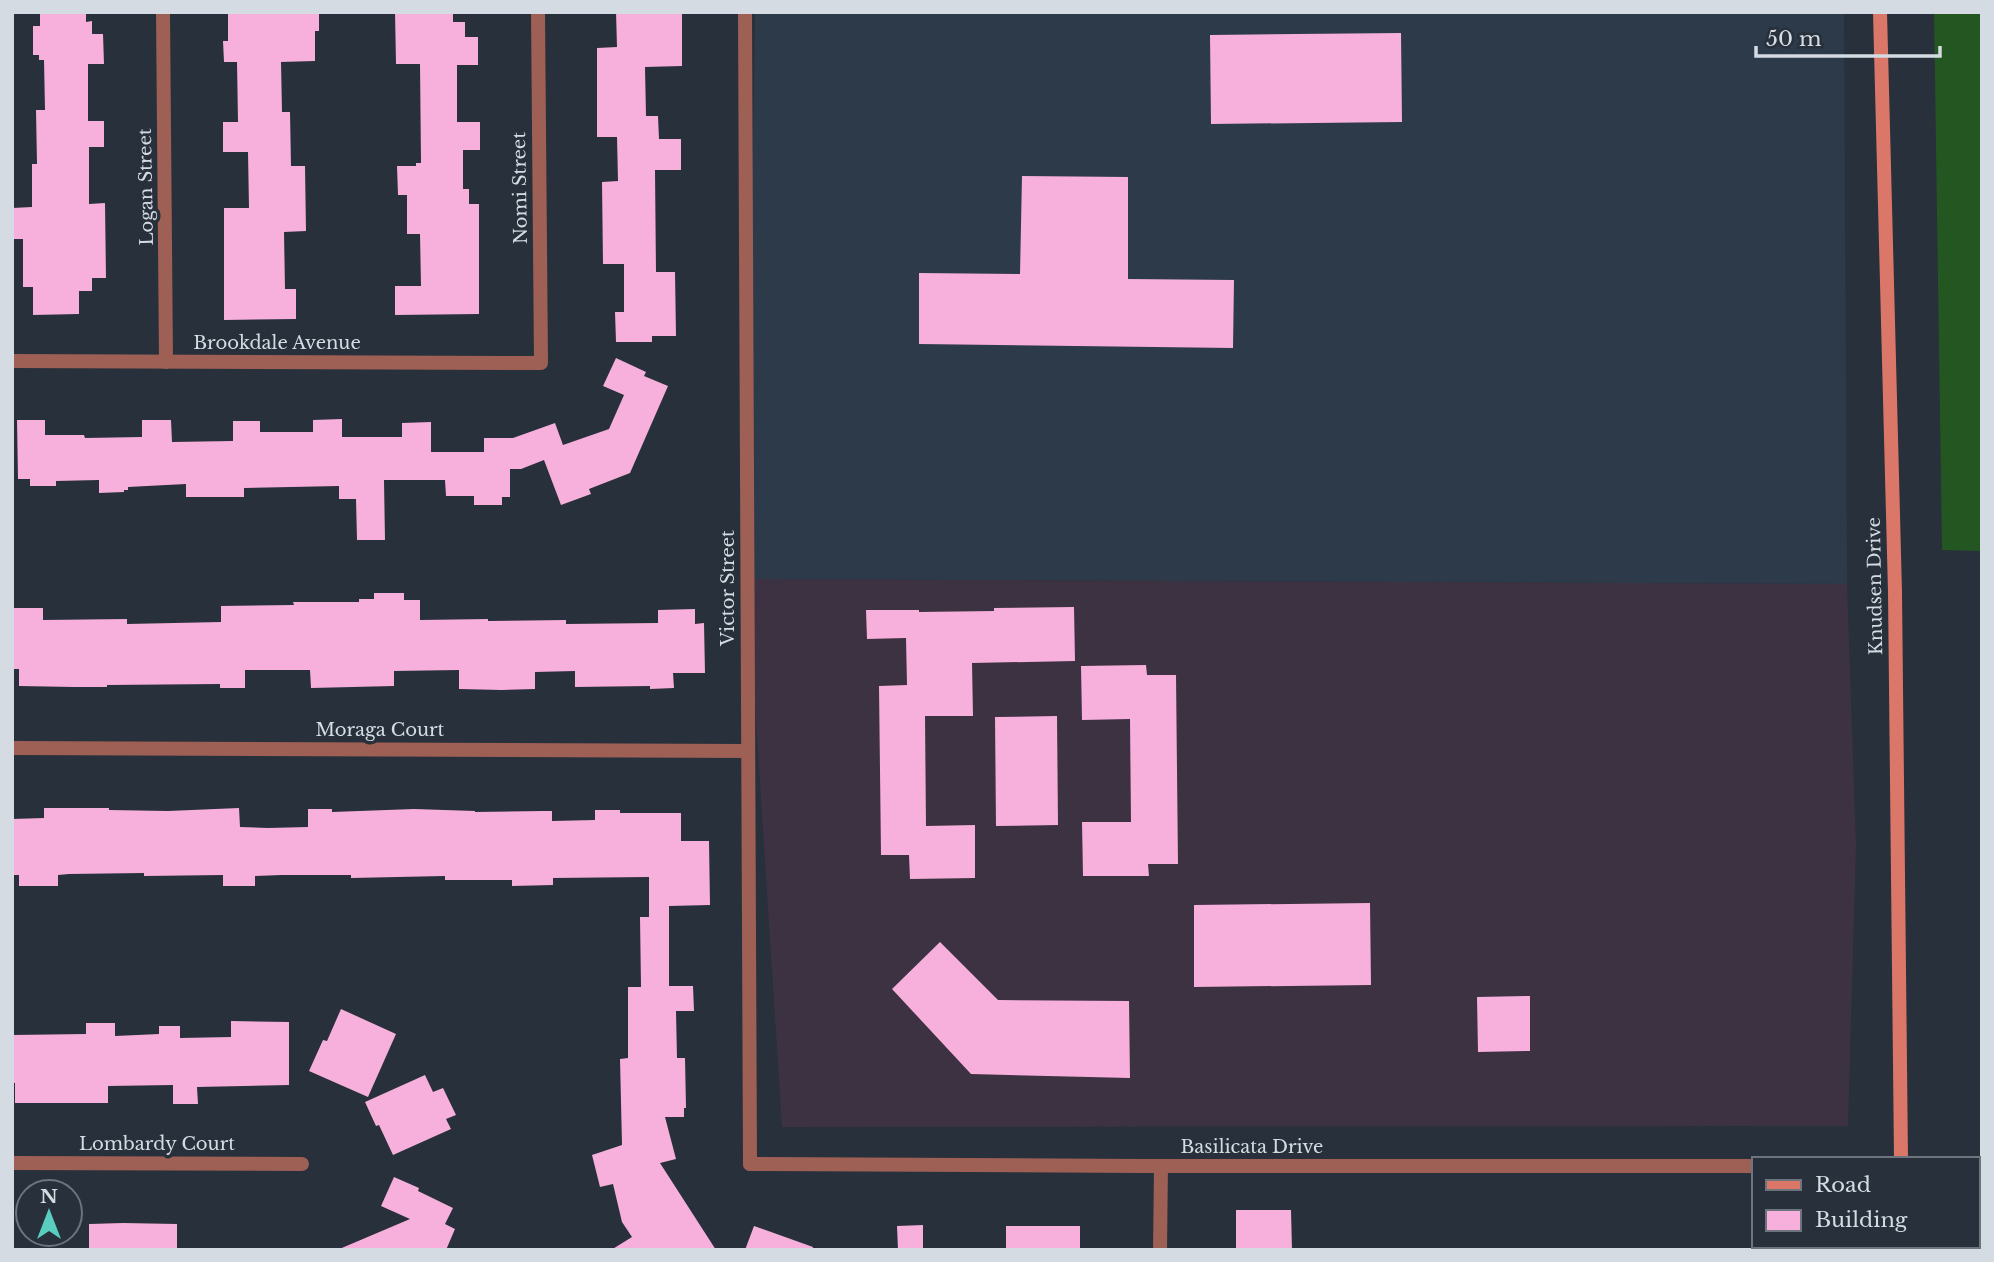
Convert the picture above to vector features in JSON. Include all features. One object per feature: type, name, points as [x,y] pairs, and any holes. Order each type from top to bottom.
[{"type":"main road","name":"Knudsen Drive","points":[[1880,12],[1895,593],[1901,1157]]},
{"type":"street","name":"Logan Street","points":[[163,12],[166,362]]},
{"type":"street","name":"Nomi Street","points":[[538,12],[541,363]]},
{"type":"street","name":"Victor Street","points":[[745,12],[750,1164]]},
{"type":"street","name":"Brookdale Avenue","points":[[12,361],[541,363]]},
{"type":"street","name":"Moraga Court","points":[[12,748],[748,751]]},
{"type":"street","name":"Lombardy Court","points":[[12,1163],[302,1164]]},
{"type":"street","name":"Basilicata Drive","points":[[750,1164],[1752,1166]]},
{"type":"street","points":[[1160,1250],[1161,1166]]},
{"type":"shaded area","points":[[755,12],[1844,12],[1847,584],[747,579]]},
{"type":"shaded area","points":[[747,579],[1847,584],[1856,846],[1848,1126],[782,1127]]},
{"type":"green space","points":[[1934,12],[1982,12],[1982,551],[1942,550]]},
{"type":"building","points":[[40,12],[86,12],[86,22],[92,21],[92,34],[103,34],[104,64],[88,64],[88,121],[104,121],[104,147],[89,147],[89,204],[105,203],[106,278],[92,278],[92,291],[79,291],[79,314],[33,315],[33,287],[23,287],[23,239],[12,239],[12,208],[32,207],[32,164],[37,164],[36,110],[45,110],[44,60],[39,60],[39,55],[33,55],[33,26],[40,26]]},
{"type":"building","points":[[228,12],[319,12],[319,31],[315,31],[315,61],[281,62],[282,112],[290,112],[291,166],[305,166],[306,231],[284,232],[285,289],[296,289],[296,319],[224,320],[224,208],[249,208],[248,152],[223,152],[223,122],[238,122],[237,62],[224,62],[223,41],[228,41]]},
{"type":"building","points":[[395,12],[453,12],[453,22],[465,22],[465,37],[478,37],[478,65],[457,65],[457,122],[480,122],[480,150],[463,150],[463,189],[469,189],[469,204],[479,204],[479,314],[395,315],[395,286],[421,286],[420,234],[407,234],[407,195],[398,195],[397,166],[416,166],[416,163],[421,163],[420,64],[396,64]]},
{"type":"building","points":[[616,12],[682,12],[682,66],[645,67],[646,116],[658,116],[659,139],[681,139],[681,170],[655,170],[656,272],[675,272],[676,336],[652,336],[652,342],[616,342],[615,312],[624,312],[624,264],[603,264],[602,182],[618,181],[617,137],[597,137],[597,48],[617,47]]},
{"type":"building","points":[[1401,33],[1402,122],[1211,124],[1210,35]]},
{"type":"building","points":[[1022,176],[1128,177],[1128,279],[1234,280],[1233,348],[919,344],[919,273],[1020,274]]},
{"type":"building","points":[[616,358],[646,372],[644,376],[668,386],[630,473],[589,489],[591,494],[561,505],[544,460],[521,469],[510,469],[510,497],[502,497],[502,505],[474,505],[474,496],[446,496],[445,480],[384,480],[385,540],[357,540],[356,499],[339,499],[339,486],[244,488],[244,497],[186,497],[186,484],[128,487],[124,492],[99,493],[99,480],[56,481],[56,486],[30,486],[30,479],[18,479],[17,420],[45,420],[45,435],[84,435],[85,438],[142,437],[142,420],[171,420],[172,442],[233,441],[233,421],[260,421],[260,432],[313,432],[313,420],[342,419],[342,437],[402,437],[402,423],[431,422],[431,452],[484,452],[484,438],[513,438],[555,423],[563,445],[609,429],[624,395],[603,386]]},
{"type":"building","points":[[374,593],[404,593],[404,600],[420,600],[420,620],[566,620],[566,624],[658,623],[658,610],[695,609],[695,624],[704,623],[705,673],[673,673],[674,688],[650,689],[650,686],[575,687],[575,671],[535,672],[535,689],[502,690],[459,689],[459,670],[394,671],[394,686],[311,688],[310,670],[245,670],[245,688],[220,688],[220,684],[19,686],[19,669],[12,669],[12,608],[43,608],[43,620],[127,619],[127,624],[221,622],[221,606],[359,602],[359,599],[374,599]]},
{"type":"building","points":[[1074,607],[1075,661],[972,663],[973,716],[925,716],[926,826],[975,825],[975,878],[910,879],[909,855],[881,855],[879,686],[907,685],[906,638],[867,639],[866,610],[994,611],[994,608]]},
{"type":"building","points":[[1146,665],[1147,675],[1176,675],[1178,864],[1148,864],[1149,876],[1083,876],[1082,822],[1131,822],[1130,719],[1082,720],[1081,666]]},
{"type":"building","points":[[1057,716],[1058,825],[996,826],[995,717]]},
{"type":"building","points":[[44,808],[168,811],[239,808],[240,827],[268,828],[308,827],[308,809],[332,809],[332,812],[414,809],[475,812],[552,811],[552,821],[595,820],[595,810],[620,810],[620,813],[681,813],[681,841],[709,841],[710,905],[669,906],[669,986],[693,986],[694,1011],[676,1011],[677,1058],[685,1058],[686,1108],[684,1117],[665,1117],[676,1159],[660,1163],[716,1250],[611,1250],[632,1237],[622,1222],[613,1184],[600,1187],[592,1155],[622,1145],[620,1059],[628,1058],[628,987],[641,987],[640,917],[649,917],[649,877],[553,878],[553,885],[512,886],[512,880],[445,880],[445,876],[351,878],[351,875],[282,875],[255,876],[255,886],[223,886],[223,875],[69,874],[58,875],[58,886],[19,886],[19,875],[12,875],[12,819],[44,818]]},
{"type":"building","points":[[1370,903],[1371,985],[1194,987],[1194,905]]},
{"type":"building","points":[[940,942],[998,1000],[1129,1001],[1130,1078],[971,1074],[892,989]]},
{"type":"building","points":[[1530,996],[1530,1051],[1478,1052],[1477,997]]},
{"type":"building","points":[[341,1009],[396,1034],[368,1097],[309,1071],[323,1040],[327,1041]]},
{"type":"building","points":[[231,1021],[289,1022],[289,1085],[197,1087],[198,1104],[173,1104],[173,1085],[108,1086],[108,1103],[15,1103],[15,1083],[12,1083],[12,1035],[86,1034],[86,1023],[115,1023],[115,1036],[159,1034],[159,1026],[180,1026],[180,1038],[231,1037]]},
{"type":"building","points":[[425,1075],[433,1092],[443,1088],[456,1115],[446,1119],[451,1129],[393,1155],[365,1102]]},
{"type":"building","points":[[394,1177],[453,1208],[445,1224],[455,1229],[446,1250],[337,1250],[410,1219],[381,1206]]},
{"type":"building","points":[[1236,1210],[1291,1210],[1292,1250],[1236,1250]]},
{"type":"building","points":[[89,1224],[177,1224],[177,1250],[89,1250]]},
{"type":"building","points":[[923,1225],[923,1250],[898,1250],[897,1226]]},
{"type":"building","points":[[754,1226],[813,1247],[812,1250],[745,1250]]},
{"type":"building","points":[[1006,1226],[1080,1226],[1080,1250],[1006,1250]]}]
